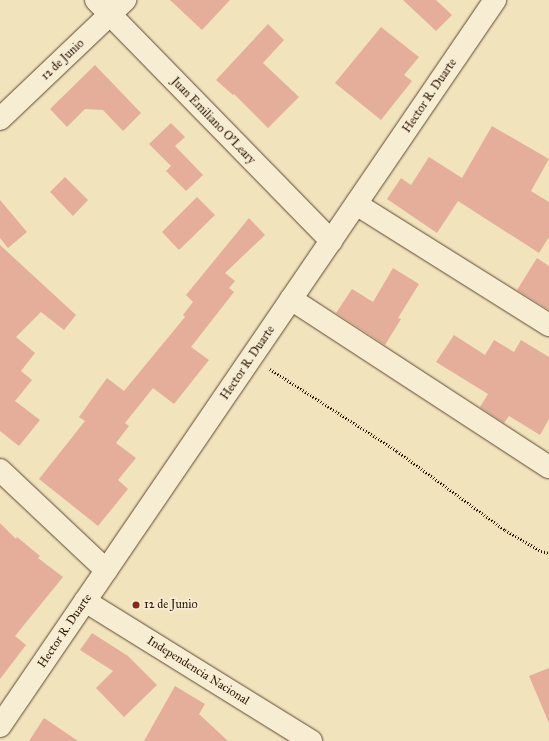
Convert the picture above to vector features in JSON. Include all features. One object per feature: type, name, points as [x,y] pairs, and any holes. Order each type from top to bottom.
[{"type":"street","name":"Hector R. Duarte","points":[[0,726],[495,0]]},
{"type":"street","name":"12 de Junio","points":[[0,120],[111,5]]},
{"type":"street","name":"Juan Emiliano O'Leary","points":[[111,5],[331,241]]},
{"type":"street","points":[[356,204],[549,325]]},
{"type":"street","points":[[291,299],[549,467]]},
{"type":"street","points":[[0,470],[106,570]]},
{"type":"street","name":"Independencia Nacional","points":[[85,602],[311,741]]},
{"type":"path","points":[[252,357],[397,451],[505,530],[541,551],[549,553]]},
{"type":"building","points":[[170,0],[230,0],[202,30]]},
{"type":"building","points":[[403,0],[436,0],[452,15],[436,31]]},
{"type":"building","points":[[268,24],[284,40],[263,63],[299,97],[268,128],[234,94],[233,95],[216,80]]},
{"type":"building","points":[[381,27],[419,57],[404,75],[412,81],[381,120],[335,83]]},
{"type":"building","points":[[95,65],[141,113],[123,131],[103,110],[85,109],[67,127],[50,109]]},
{"type":"building","points":[[171,123],[185,137],[175,146],[203,175],[186,191],[166,171],[171,166],[149,144]]},
{"type":"building","points":[[492,126],[549,159],[531,191],[549,202],[549,237],[539,253],[458,201],[437,233],[387,199],[401,178],[411,185],[429,157],[462,178]]},
{"type":"building","points":[[65,177],[88,200],[73,216],[50,192]]},
{"type":"building","points":[[197,197],[215,215],[179,250],[162,232]]},
{"type":"building","points":[[0,200],[27,232],[8,248],[0,238]]},
{"type":"building","points":[[249,218],[265,235],[225,273],[235,281],[229,288],[234,292],[191,347],[209,360],[174,404],[153,388],[125,423],[129,426],[116,443],[136,458],[118,480],[128,489],[98,526],[39,479],[85,421],[79,417],[107,378],[124,391],[185,317],[183,315],[193,302],[186,295]]},
{"type":"building","points":[[0,245],[76,315],[64,330],[41,312],[16,337],[35,353],[21,371],[32,380],[15,401],[40,420],[19,446],[0,431]]},
{"type":"building","points":[[537,258],[549,266],[549,310],[517,290]]},
{"type":"building","points":[[393,268],[419,284],[398,318],[401,319],[385,345],[336,313],[352,289],[373,302]]},
{"type":"building","points":[[454,335],[485,355],[494,340],[514,352],[521,340],[549,357],[549,419],[540,435],[509,416],[504,423],[480,407],[488,394],[436,362]]},
{"type":"building","points":[[0,523],[16,539],[17,537],[40,556],[38,558],[63,577],[15,636],[26,645],[0,679]]},
{"type":"building","points":[[92,633],[128,656],[157,685],[124,717],[96,688],[113,671],[80,650]]},
{"type":"building","points":[[549,668],[549,723],[529,676]]},
{"type":"building","points":[[175,686],[205,704],[199,714],[228,741],[144,741]]},
{"type":"building","points":[[44,718],[78,741],[29,741]]},
{"type":"place","name":"12 de Junio","points":[[136,605]]}]
